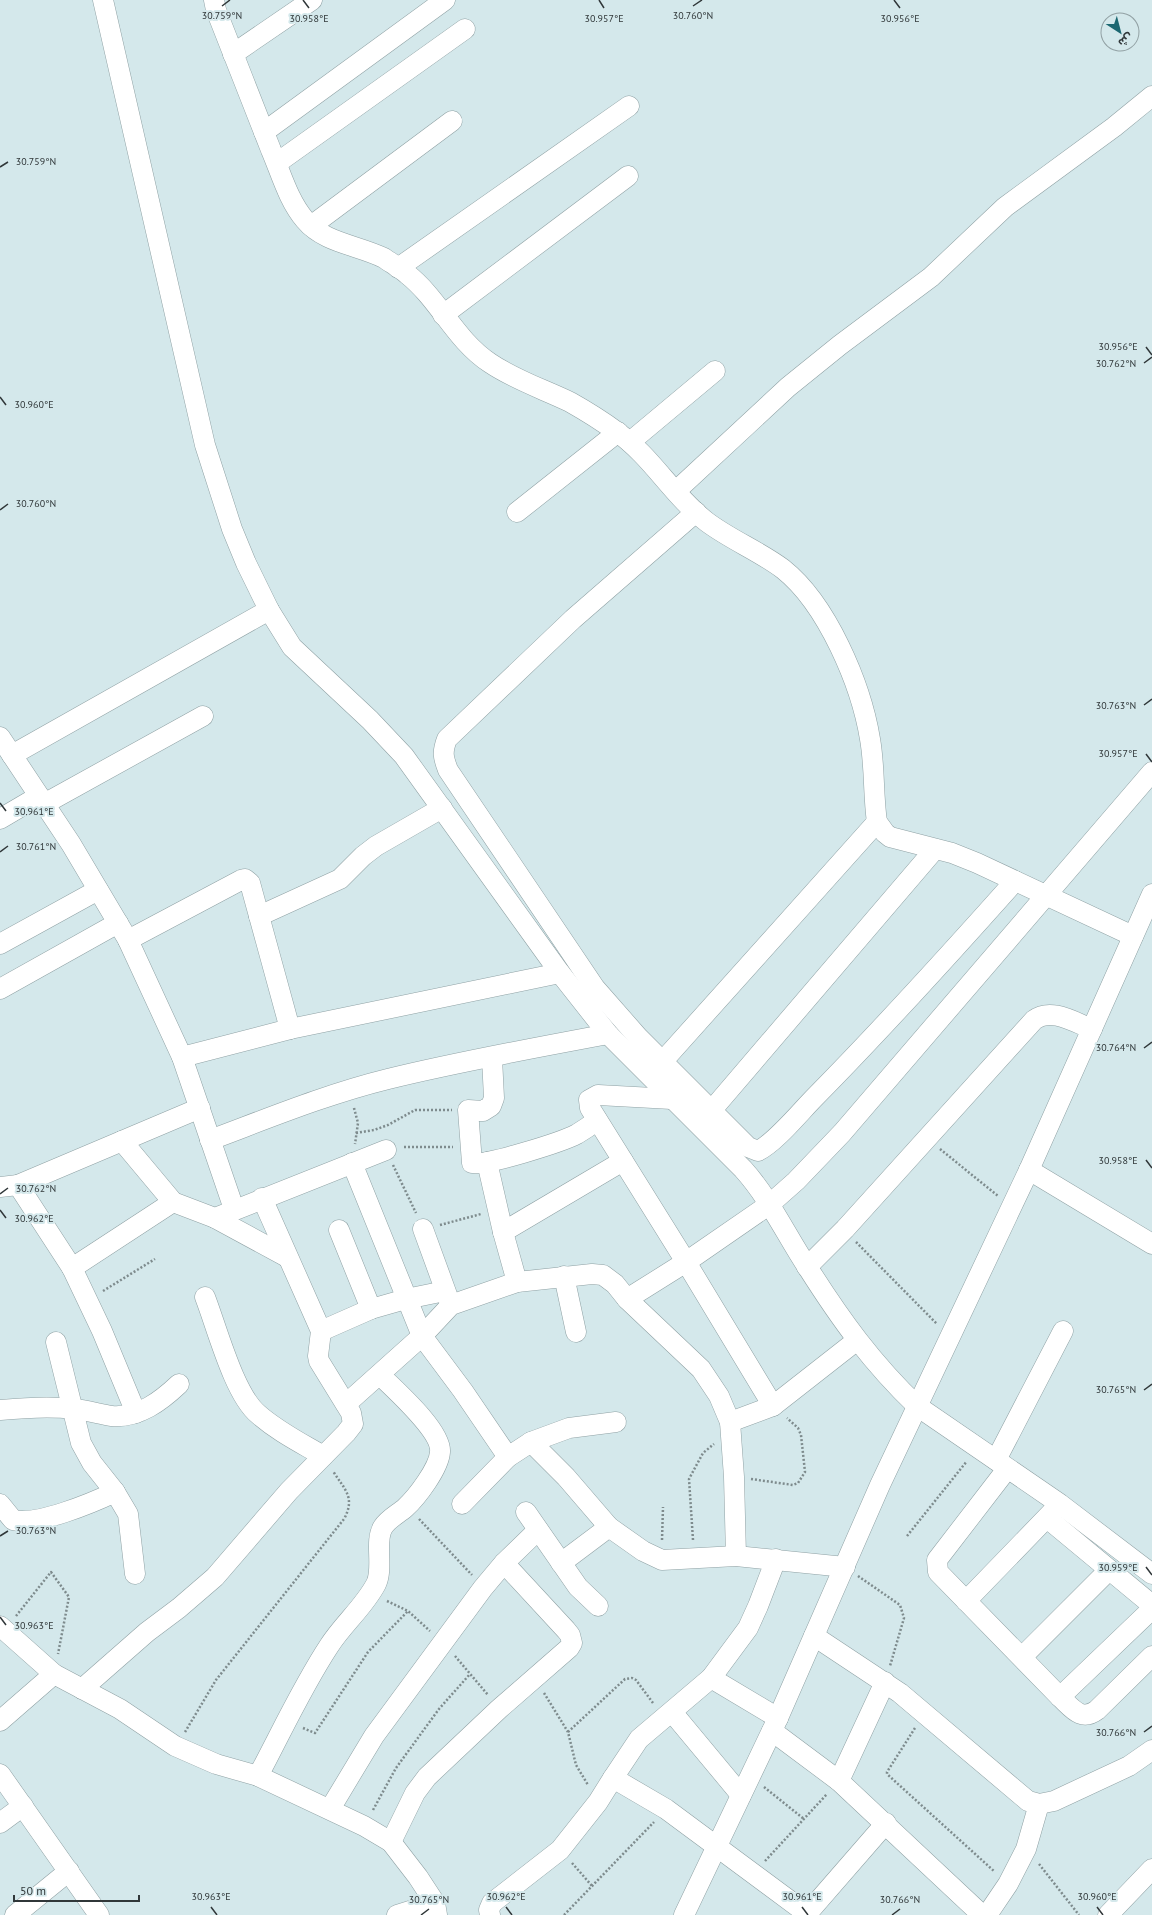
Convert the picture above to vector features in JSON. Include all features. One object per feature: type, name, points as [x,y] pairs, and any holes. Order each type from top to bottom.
[{"type":"street","points":[[103,0],[205,445],[232,529],[246,563],[269,610],[292,647],[370,720],[404,756],[560,973],[608,1034],[711,1111],[748,1147],[758,1151],[763,1149],[839,1072],[1015,881]]},
{"type":"street","points":[[214,0],[216,10],[233,54],[294,204],[311,226],[322,234],[383,258],[409,275],[472,349],[487,362],[508,375],[570,402],[624,437],[696,512],[708,522],[755,550],[785,571],[807,594],[826,619],[837,640],[861,701],[870,739],[877,822],[885,833],[890,837],[935,849],[977,863],[1133,936]]},
{"type":"street","points":[[233,54],[312,0]]},
{"type":"street","points":[[264,132],[445,0]]},
{"type":"street","points":[[277,163],[465,29]]},
{"type":"street","points":[[676,491],[788,386],[834,349],[931,277],[1005,207],[1114,127],[1152,96]]},
{"type":"street","points":[[398,268],[629,106]]},
{"type":"street","points":[[311,226],[452,121]]},
{"type":"street","points":[[443,315],[628,176]]},
{"type":"street","points":[[517,512],[715,371]]},
{"type":"street","points":[[696,512],[532,656],[447,739],[442,750],[443,758],[448,770],[595,988],[616,1013],[656,1069],[672,1099],[743,1169],[758,1186],[807,1267],[856,1341],[893,1383],[917,1406],[1002,1465],[1053,1511],[1109,1570],[1152,1605]]},
{"type":"street","points":[[234,1209],[182,1057],[128,940],[41,800],[3,743],[269,610]]},
{"type":"street","points":[[0,819],[41,800],[203,716]]},
{"type":"street","points":[[627,1299],[686,1262],[770,1204],[796,1181],[842,1133],[1152,772]]},
{"type":"street","points":[[260,916],[340,878],[376,846],[442,808]]},
{"type":"street","points":[[656,1069],[877,822]]},
{"type":"street","points":[[711,1111],[935,849]]},
{"type":"street","points":[[128,940],[245,880],[250,883],[260,916],[290,1029]]},
{"type":"street","points":[[0,944],[98,890]]},
{"type":"street","points":[[684,1915],[775,1725],[845,1568],[880,1485],[1029,1170],[1133,936],[1150,902]]},
{"type":"street","points":[[0,989],[118,923]]},
{"type":"street","points":[[182,1057],[290,1029],[560,973]]},
{"type":"street","points":[[807,1267],[845,1230],[1039,1016],[1053,1014],[1092,1029]]},
{"type":"street","points":[[210,1140],[280,1113],[388,1079],[608,1034]]},
{"type":"street","points":[[492,1058],[494,1098],[491,1106],[483,1111],[468,1110],[472,1163],[487,1162],[553,1144],[577,1134],[597,1120]]},
{"type":"street","points":[[672,1099],[598,1095],[589,1100],[588,1103],[773,1406]]},
{"type":"street","points":[[136,1413],[88,1300],[72,1268],[9,1186],[200,1108]]},
{"type":"street","points":[[122,1141],[173,1202],[215,1218],[287,1258]]},
{"type":"street","points":[[215,1218],[234,1209],[386,1150]]},
{"type":"street","points":[[503,1232],[623,1161]]},
{"type":"street","points":[[487,1162],[497,1209],[517,1282]]},
{"type":"street","points":[[352,1163],[422,1336],[463,1391],[508,1457]]},
{"type":"street","points":[[1029,1170],[1152,1244]]},
{"type":"street","points":[[82,1689],[147,1632],[179,1608],[215,1577],[289,1491],[353,1424],[352,1413],[319,1360],[318,1356],[321,1331],[287,1258],[262,1198]]},
{"type":"street","points":[[72,1268],[173,1202]]},
{"type":"street","points":[[423,1229],[448,1298]]},
{"type":"street","points":[[339,1230],[371,1309]]},
{"type":"street","points":[[321,1331],[371,1309],[406,1299],[448,1298],[517,1282],[564,1276],[592,1274],[603,1275],[615,1284],[627,1299],[701,1369],[719,1396],[730,1422],[734,1477],[736,1556]]},
{"type":"street","points":[[564,1276],[576,1332]]},
{"type":"street","points":[[205,1297],[238,1387],[252,1409],[275,1427],[323,1456]]},
{"type":"street","points":[[346,1404],[422,1336],[448,1298]]},
{"type":"street","points":[[1063,1331],[1002,1465],[937,1560],[938,1572],[1060,1697],[1077,1712],[1084,1716],[1090,1715],[1152,1656]]},
{"type":"street","points":[[730,1422],[773,1406],[856,1341]]},
{"type":"street","points":[[56,1342],[79,1437],[85,1452],[115,1492],[128,1514],[135,1574]]},
{"type":"street","points":[[258,1776],[287,1720],[329,1646],[377,1582],[379,1539],[382,1528],[406,1507],[422,1490],[429,1479],[440,1453],[438,1441],[425,1421],[380,1375]]},
{"type":"street","points":[[0,1410],[73,1408],[113,1416],[136,1413],[158,1402],[179,1384]]},
{"type":"street","points":[[462,1504],[508,1457],[531,1442],[569,1428],[616,1422]]},
{"type":"street","points":[[531,1442],[566,1477],[609,1527],[643,1551],[662,1560],[736,1556],[776,1559],[845,1568]]},
{"type":"street","points":[[0,1504],[13,1520],[27,1521],[73,1510],[115,1492]]},
{"type":"street","points":[[1053,1511],[1152,1574]]},
{"type":"street","points":[[966,1601],[1053,1511]]},
{"type":"street","points":[[526,1512],[578,1587],[598,1606]]},
{"type":"street","points":[[561,1563],[609,1527]]},
{"type":"street","points":[[330,1809],[374,1736],[444,1643],[483,1588],[504,1563],[538,1530]]},
{"type":"street","points":[[490,1915],[489,1910],[492,1903],[560,1850],[598,1802],[639,1739],[711,1678],[748,1628],[776,1559]]},
{"type":"street","points":[[391,1842],[415,1793],[427,1777],[534,1678],[569,1648],[572,1640],[570,1635],[504,1563]]},
{"type":"street","points":[[1022,1657],[1109,1570]]},
{"type":"street","points":[[1060,1697],[1152,1609]]},
{"type":"street","points":[[2,1630],[54,1674],[120,1709],[175,1746],[216,1764],[258,1776],[330,1809],[364,1826],[391,1842],[418,1877],[436,1909],[397,1915]]},
{"type":"street","points":[[814,1636],[885,1682],[925,1713],[1028,1801],[1038,1804],[1054,1801],[1129,1766],[1152,1750]]},
{"type":"street","points":[[0,1721],[54,1674]]},
{"type":"street","points":[[711,1678],[775,1725],[839,1780],[982,1915]]},
{"type":"street","points":[[839,1780],[885,1682]]},
{"type":"street","points":[[668,1715],[741,1795]]},
{"type":"street","points":[[0,1774],[99,1915]]},
{"type":"street","points":[[613,1778],[666,1809],[754,1873],[808,1915],[886,1823]]},
{"type":"street","points":[[987,1915],[1008,1884],[1026,1848],[1038,1804]]},
{"type":"street","points":[[0,1823],[23,1806]]},
{"type":"street","points":[[1108,1915],[1152,1869]]},
{"type":"street","points":[[16,1915],[69,1871]]},
{"type":"path","points":[[350,1090],[358,1123],[352,1163]]},
{"type":"path","points":[[356,1133],[374,1130],[388,1125],[416,1110],[468,1110]]},
{"type":"path","points":[[927,1139],[1011,1207]]},
{"type":"path","points":[[470,1147],[403,1147],[386,1150],[423,1229],[497,1209]]},
{"type":"path","points":[[845,1230],[950,1337]]},
{"type":"path","points":[[88,1300],[155,1259]]},
{"type":"path","points":[[734,1477],[793,1485],[802,1479],[805,1472],[801,1435],[798,1428],[773,1406]]},
{"type":"path","points":[[694,1559],[689,1479],[703,1453],[717,1441],[730,1422]]},
{"type":"path","points":[[907,1536],[978,1448]]},
{"type":"path","points":[[175,1746],[216,1680],[344,1519],[350,1509],[350,1498],[323,1456]]},
{"type":"path","points":[[662,1560],[663,1507]]},
{"type":"path","points":[[434,1534],[483,1588]]},
{"type":"path","points":[[845,1568],[896,1602],[904,1611],[904,1618],[885,1682]]},
{"type":"path","points":[[2,1630],[51,1572],[69,1597],[54,1674]]},
{"type":"path","points":[[370,1592],[408,1611],[444,1643],[500,1709]]},
{"type":"path","points":[[287,1720],[315,1733],[368,1652],[408,1611]]},
{"type":"path","points":[[364,1826],[396,1768],[439,1709],[470,1674]]},
{"type":"path","points":[[534,1678],[568,1732],[576,1765],[598,1802]]},
{"type":"path","points":[[568,1732],[625,1680],[632,1678],[636,1680],[668,1715]]},
{"type":"path","points":[[925,1713],[887,1774],[1008,1884]]},
{"type":"path","points":[[750,1776],[804,1819]]},
{"type":"path","points":[[754,1873],[839,1780]]},
{"type":"path","points":[[564,1915],[593,1887],[666,1809]]},
{"type":"path","points":[[1026,1848],[1079,1915]]},
{"type":"path","points":[[560,1850],[593,1887]]}]
